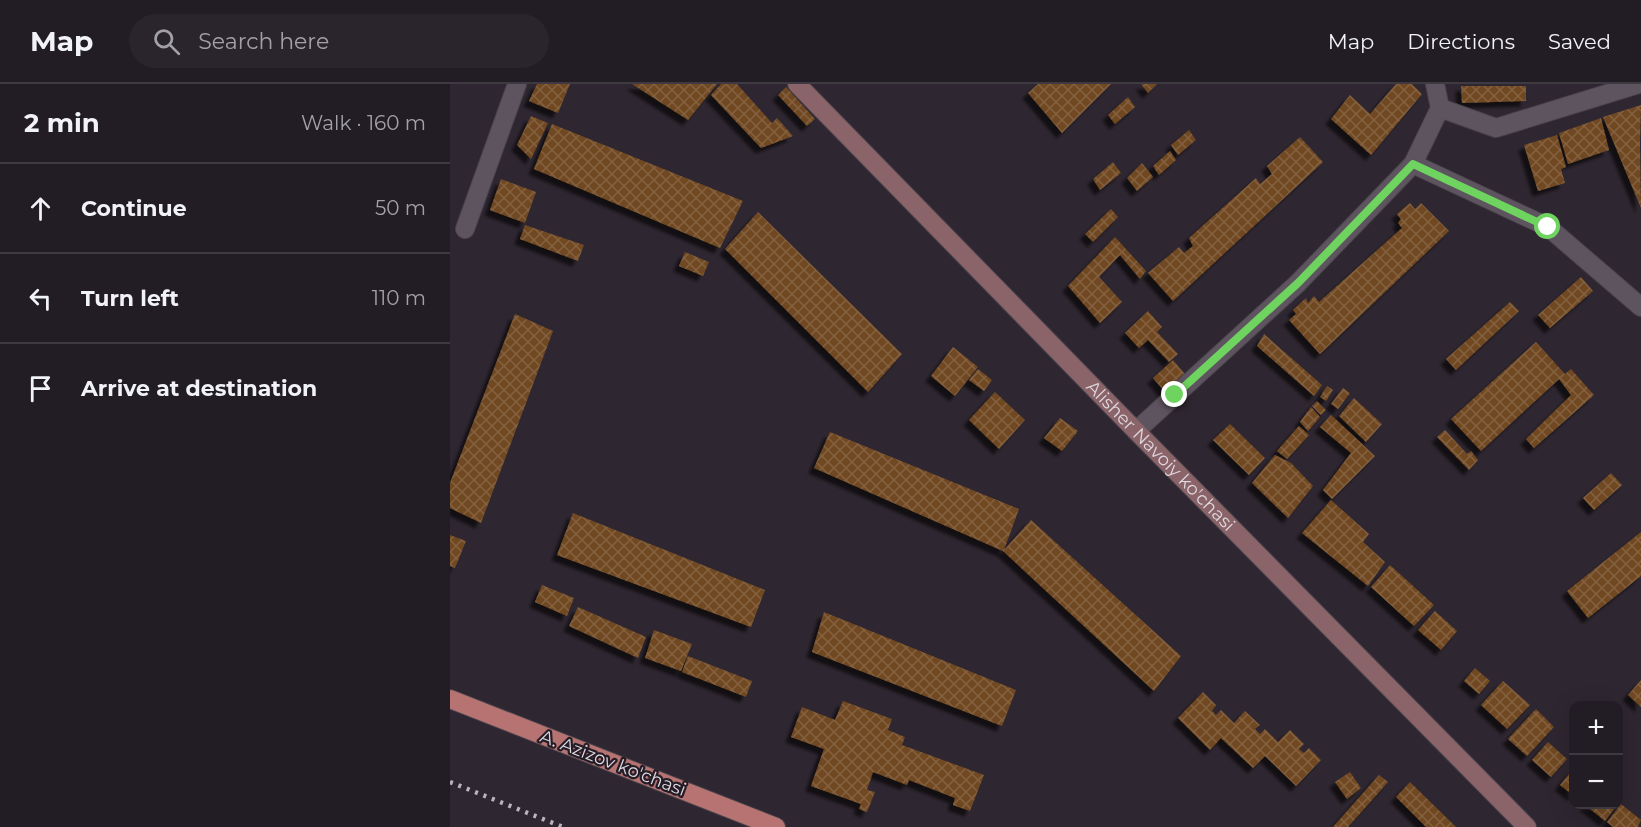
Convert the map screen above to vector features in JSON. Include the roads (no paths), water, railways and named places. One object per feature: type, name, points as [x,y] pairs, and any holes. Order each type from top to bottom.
[{"type":"main road","name":"A. Azizov ko'chasi","points":[[450,699],[776,827]]},
{"type":"street","points":[[465,229],[517,84]]},
{"type":"street","name":"Alisher Navoiy ko'chasi","points":[[797,84],[1527,827]]},
{"type":"street","points":[[1136,431],[1298,283],[1413,164],[1440,108],[1435,84]]},
{"type":"street","points":[[1440,108],[1496,128],[1639,84]]},
{"type":"street","points":[[1413,164],[1548,227],[1641,307]]},
{"type":"railway","points":[[450,782],[563,827]]}]
